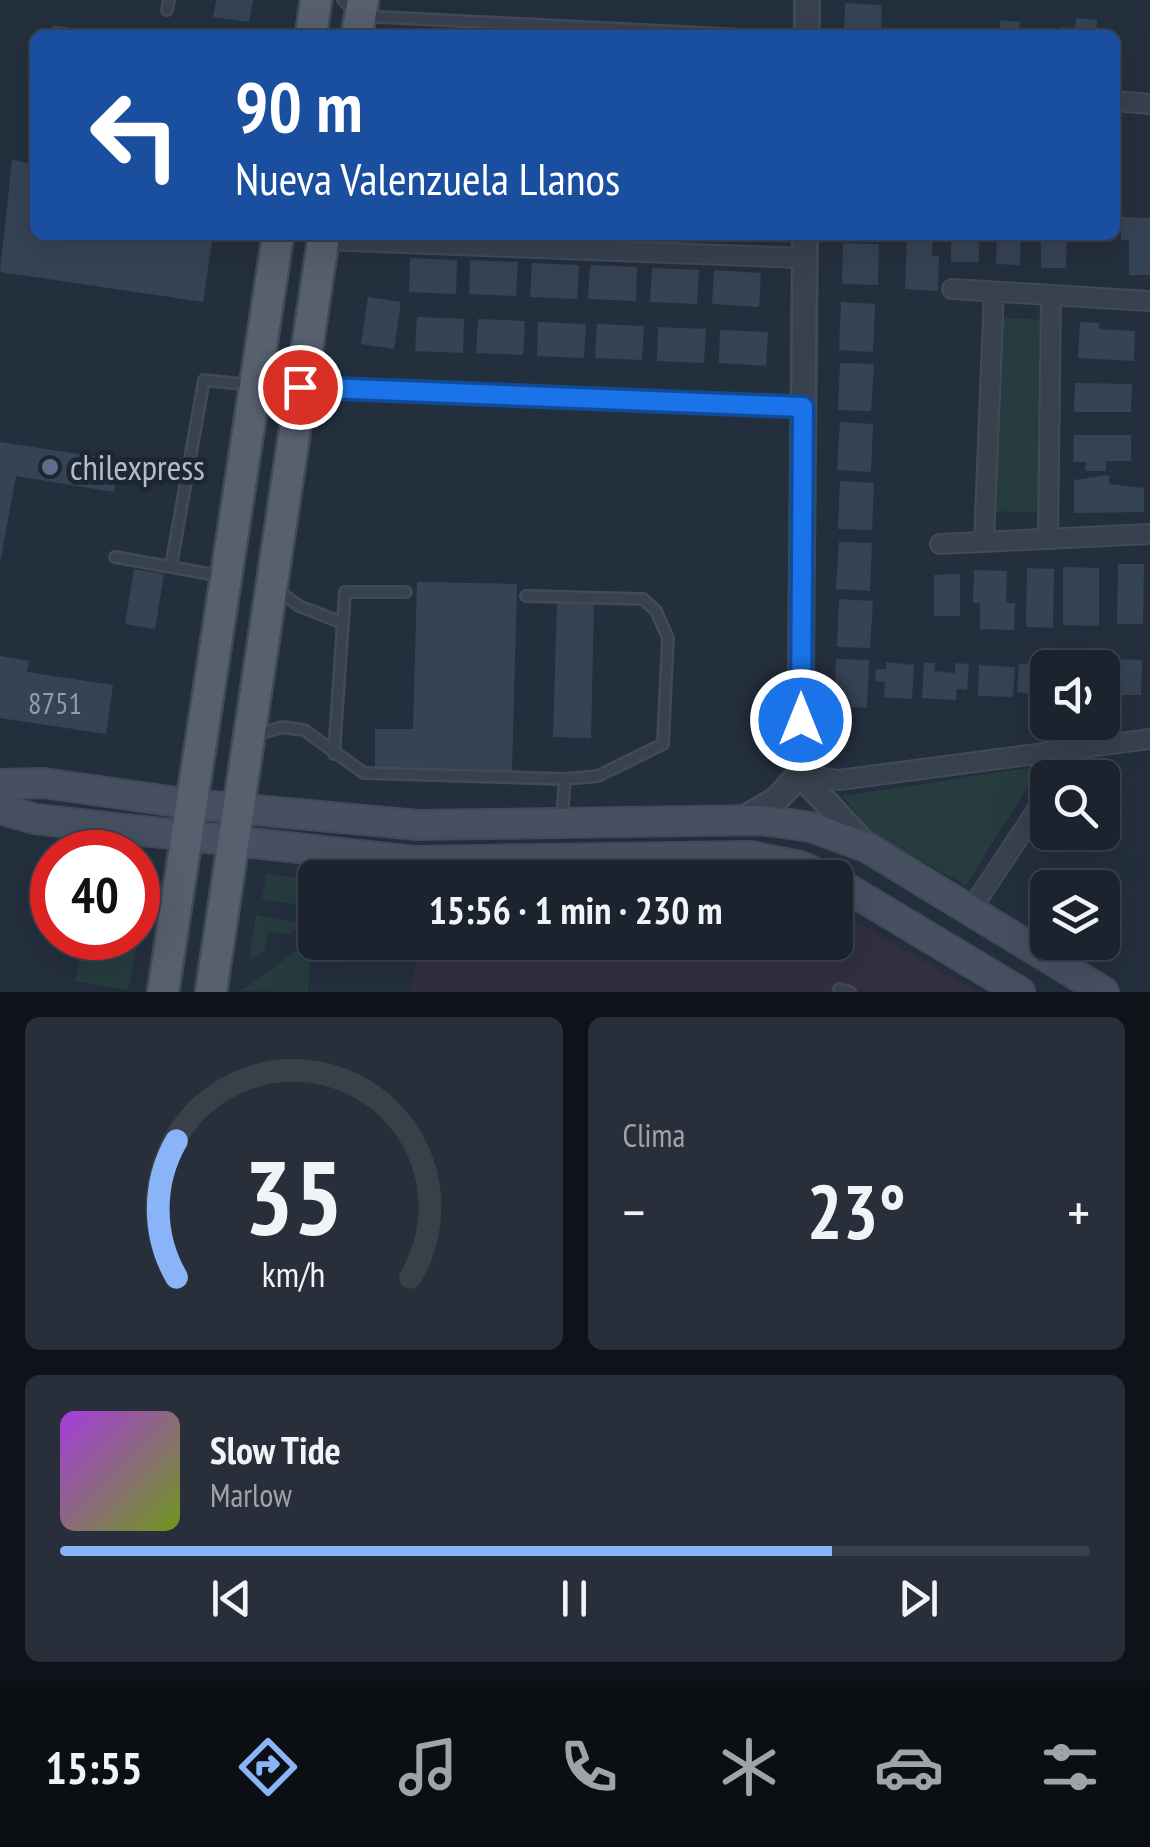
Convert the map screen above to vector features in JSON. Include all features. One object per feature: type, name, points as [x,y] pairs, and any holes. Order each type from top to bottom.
[{"type":"main road","points":[[312,30],[316,0]]},
{"type":"main road","points":[[163,992],[277,240]]},
{"type":"main road","points":[[211,992],[324,240]]},
{"type":"main road","points":[[0,784],[44,783],[191,804],[417,825],[743,820],[811,827],[868,848],[1104,992]]},
{"type":"main road","points":[[0,809],[36,819],[394,860]]},
{"type":"main road","points":[[622,860],[750,856],[770,860]]},
{"type":"main road","points":[[853,893],[1020,992]]},
{"type":"street","points":[[807,0],[807,30]]},
{"type":"street","points":[[1120,101],[1150,104]]},
{"type":"street","points":[[444,240],[805,246],[800,774],[776,800],[743,820]]},
{"type":"street","points":[[952,290],[1150,301]]},
{"type":"street","points":[[984,542],[994,292]]},
{"type":"street","points":[[1048,538],[1051,295]]},
{"type":"street","points":[[251,399],[300,387],[803,407]]},
{"type":"street","points":[[940,544],[1150,534]]},
{"type":"street","points":[[800,774],[839,780],[1150,739]]},
{"type":"street","points":[[1070,760],[1076,751]]},
{"type":"street","points":[[800,774],[868,848]]},
{"type":"street","points":[[972,908],[1030,820]]},
{"type":"lane","points":[[356,13],[656,30]]},
{"type":"lane","points":[[171,566],[204,380],[251,399]]},
{"type":"lane","points":[[116,557],[224,576]]},
{"type":"lane","points":[[270,584],[299,606],[343,623]]},
{"type":"lane","points":[[334,754],[345,592],[406,592]]},
{"type":"lane","points":[[248,737],[282,726],[304,730],[364,773],[565,779],[618,769],[666,740],[668,638],[656,611],[643,600],[526,596]]},
{"type":"lane","points":[[562,825],[565,779]]},
{"type":"lane","points":[[839,990],[850,992]]},
{"type":"shaded area","points":[[853,919],[976,992],[411,992],[416,960],[853,960]]},
{"type":"green space","points":[[1003,318],[1049,320],[1041,513],[995,511]]},
{"type":"green space","points":[[1030,768],[1030,783],[966,885],[871,834],[843,796]]},
{"type":"green space","points":[[266,874],[298,878],[298,905],[262,900]]},
{"type":"green space","points":[[256,915],[298,922],[298,927],[289,934],[268,932],[265,950],[249,960]]},
{"type":"green space","points":[[298,949],[298,960],[310,960],[308,992],[241,991]]},
{"type":"green space","points":[[79,960],[134,960],[128,990],[75,981]]},
{"type":"building","points":[[216,0],[253,0],[249,22],[213,17]]},
{"type":"building","points":[[845,3],[882,5],[881,30],[844,30]]},
{"type":"building","points":[[1076,18],[1097,20],[1096,30],[1061,30],[1075,28]]},
{"type":"building","points":[[1000,20],[1020,22],[1019,30],[999,30]]},
{"type":"building","points":[[53,25],[85,30],[52,30]]},
{"type":"building","points":[[12,160],[30,163],[30,240],[212,240],[203,302],[0,272]]},
{"type":"building","points":[[1121,217],[1150,218],[1150,275],[1129,275],[1129,240],[1121,240]]},
{"type":"building","points":[[907,240],[933,240],[932,256],[939,256],[938,291],[905,289]]},
{"type":"building","points":[[951,240],[979,240],[979,262],[951,262]]},
{"type":"building","points":[[997,240],[1021,240],[1020,265],[996,264]]},
{"type":"building","points":[[1041,240],[1067,240],[1066,268],[1041,268]]},
{"type":"building","points":[[843,243],[879,244],[878,285],[842,284]]},
{"type":"building","points":[[410,258],[457,260],[456,294],[409,292]]},
{"type":"building","points":[[470,260],[518,262],[516,296],[469,294]]},
{"type":"building","points":[[532,263],[579,265],[577,299],[530,297]]},
{"type":"building","points":[[590,265],[637,267],[636,301],[588,299]]},
{"type":"building","points":[[652,268],[699,270],[697,304],[650,302]]},
{"type":"building","points":[[714,270],[761,273],[759,307],[712,304]]},
{"type":"building","points":[[368,297],[401,302],[394,349],[361,344]]},
{"type":"building","points":[[841,302],[875,304],[873,352],[839,350]]},
{"type":"building","points":[[417,317],[464,319],[463,353],[415,351]]},
{"type":"building","points":[[478,319],[525,321],[523,355],[476,353]]},
{"type":"building","points":[[538,322],[586,324],[584,358],[537,356]]},
{"type":"building","points":[[1080,322],[1099,323],[1099,329],[1135,331],[1134,361],[1078,358]]},
{"type":"building","points":[[597,324],[644,326],[642,360],[595,358]]},
{"type":"building","points":[[658,327],[706,329],[704,363],[657,361]]},
{"type":"building","points":[[720,330],[768,332],[766,366],[719,363]]},
{"type":"building","points":[[840,363],[874,364],[871,411],[838,410]]},
{"type":"building","points":[[1075,383],[1132,384],[1131,412],[1074,412]]},
{"type":"building","points":[[840,422],[873,424],[871,472],[837,470]]},
{"type":"building","points":[[1074,435],[1131,435],[1131,461],[1106,461],[1106,471],[1085,471],[1086,462],[1073,462]]},
{"type":"building","points":[[0,442],[119,460],[114,492],[16,476],[0,563]]},
{"type":"building","points":[[1109,475],[1109,484],[1144,488],[1144,512],[1074,513],[1074,480]]},
{"type":"building","points":[[840,481],[874,483],[872,530],[838,529]]},
{"type":"building","points":[[839,542],[872,543],[870,591],[836,589]]},
{"type":"building","points":[[1118,564],[1144,564],[1143,624],[1117,624]]},
{"type":"building","points":[[1063,567],[1099,568],[1099,626],[1063,625]]},
{"type":"building","points":[[1027,568],[1054,569],[1053,628],[1026,627]]},
{"type":"building","points":[[134,569],[164,574],[155,629],[125,624]]},
{"type":"building","points":[[974,570],[1007,571],[1006,603],[1015,603],[1014,630],[980,629],[980,603],[973,603]]},
{"type":"building","points":[[960,574],[960,616],[934,616],[934,575]]},
{"type":"building","points":[[417,582],[517,584],[512,771],[375,767],[375,729],[413,729]]},
{"type":"building","points":[[839,599],[873,601],[870,648],[837,647]]},
{"type":"building","points":[[557,601],[594,602],[591,738],[553,737]]},
{"type":"building","points":[[0,656],[29,661],[27,672],[113,685],[106,734],[0,718]]},
{"type":"building","points":[[836,659],[869,660],[867,708],[834,706]]},
{"type":"building","points":[[1120,659],[1142,660],[1141,695],[1120,695]]},
{"type":"building","points":[[886,662],[914,665],[912,699],[884,697],[885,682],[875,681],[876,669],[886,669]]},
{"type":"building","points":[[924,663],[935,663],[934,671],[955,673],[955,663],[969,664],[967,690],[957,689],[956,700],[922,698]]},
{"type":"building","points":[[1019,664],[1030,665],[1030,694],[1017,692]]},
{"type":"building","points":[[979,665],[1015,667],[1013,697],[978,696]]},
{"type":"place","name":"chilexpress","points":[[50,467]]},
{"type":"route","points":[[300,387],[803,407],[801,720]]}]
